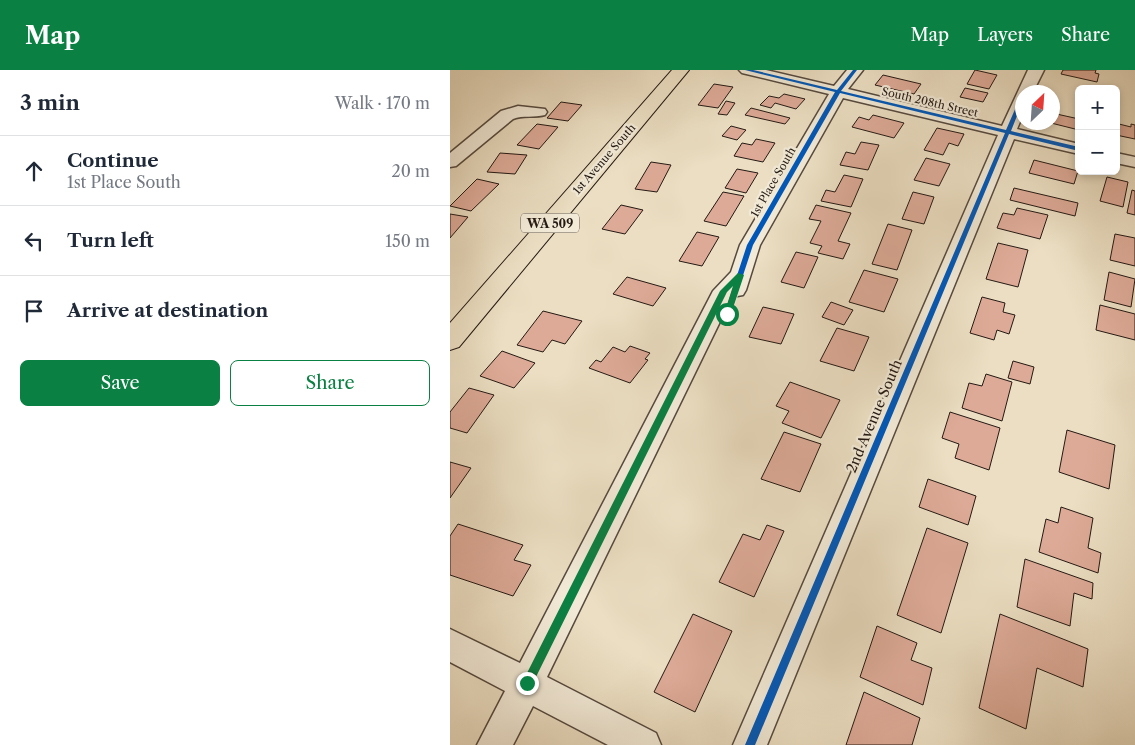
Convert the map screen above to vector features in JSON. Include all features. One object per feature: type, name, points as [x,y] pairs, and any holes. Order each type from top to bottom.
[{"type":"main road","name":"1st Avenue South","points":[[450,340],[681,70]]},
{"type":"street","name":"South 208th Street","points":[[747,70],[1075,148]]},
{"type":"street","name":"1st Place South","points":[[727,314],[750,245],[838,92],[855,70]]},
{"type":"street","points":[[1028,85],[1036,70]]},
{"type":"street","points":[[450,162],[507,115],[518,111],[539,112]]},
{"type":"street","name":"2nd Avenue South","points":[[750,745],[1015,114]]},
{"type":"street","points":[[1120,159],[1135,162]]},
{"type":"street","points":[[494,745],[724,291],[740,275]]},
{"type":"street","points":[[450,645],[527,683],[644,745]]},
{"type":"building","points":[[975,70],[997,75],[989,89],[967,84]]},
{"type":"building","points":[[1063,70],[1096,70],[1095,73],[1099,74],[1097,82],[1061,74]]},
{"type":"building","points":[[883,75],[921,84],[914,94],[875,85]]},
{"type":"building","points":[[714,84],[733,87],[718,108],[698,105]]},
{"type":"building","points":[[965,88],[988,93],[983,102],[960,97]]},
{"type":"building","points":[[784,94],[805,99],[796,109],[775,103],[771,108],[760,105],[769,96],[779,98]]},
{"type":"building","points":[[726,101],[735,103],[727,115],[718,114]]},
{"type":"building","points":[[561,102],[582,105],[568,121],[547,118]]},
{"type":"building","points":[[751,108],[790,118],[785,124],[745,115]]},
{"type":"building","points":[[873,115],[904,123],[894,138],[852,127],[859,117],[869,120]]},
{"type":"building","points":[[1060,115],[1075,118],[1075,129],[1060,125]]},
{"type":"building","points":[[537,124],[558,127],[539,149],[517,145]]},
{"type":"building","points":[[1120,124],[1131,127],[1131,124],[1135,125],[1135,139],[1120,136]]},
{"type":"building","points":[[731,126],[746,130],[737,140],[722,136]]},
{"type":"building","points":[[937,128],[964,134],[958,146],[949,143],[943,155],[924,150]]},
{"type":"building","points":[[756,139],[775,143],[763,162],[734,156],[742,143],[752,145]]},
{"type":"building","points":[[861,142],[879,145],[868,170],[840,165],[846,152],[855,154]]},
{"type":"building","points":[[500,153],[527,155],[515,174],[487,172]]},
{"type":"building","points":[[926,158],[950,164],[939,186],[914,180]]},
{"type":"building","points":[[1034,160],[1075,170],[1075,175],[1077,175],[1074,184],[1029,173]]},
{"type":"building","points":[[651,162],[671,165],[657,192],[635,189]]},
{"type":"building","points":[[737,169],[758,173],[746,193],[725,188]]},
{"type":"building","points":[[844,175],[863,179],[851,207],[821,201],[826,190],[835,192]]},
{"type":"building","points":[[1107,177],[1128,182],[1123,207],[1100,201]]},
{"type":"building","points":[[477,179],[499,184],[471,211],[450,206]]},
{"type":"building","points":[[1014,188],[1078,203],[1075,216],[1010,200]]},
{"type":"building","points":[[1132,190],[1135,191],[1135,215],[1127,213]]},
{"type":"building","points":[[723,192],[744,196],[726,226],[704,221]]},
{"type":"building","points":[[913,192],[934,197],[924,224],[902,219]]},
{"type":"building","points":[[621,205],[643,210],[625,234],[602,229]]},
{"type":"building","points":[[816,205],[851,213],[838,241],[850,244],[843,259],[818,253],[822,246],[810,243],[821,221],[809,219]]},
{"type":"building","points":[[1017,208],[1048,215],[1040,239],[997,228],[1003,213],[1014,215]]},
{"type":"building","points":[[450,214],[468,217],[450,238]]},
{"type":"building","points":[[888,224],[912,230],[897,270],[872,264]]},
{"type":"building","points":[[697,232],[719,237],[702,266],[679,261]]},
{"type":"building","points":[[1115,234],[1135,238],[1135,266],[1110,260]]},
{"type":"building","points":[[998,243],[1028,250],[1018,287],[986,279]]},
{"type":"building","points":[[796,252],[818,257],[804,288],[781,282]]},
{"type":"building","points":[[864,270],[898,279],[884,312],[849,302]]},
{"type":"building","points":[[1109,272],[1135,279],[1131,307],[1104,300]]},
{"type":"building","points":[[627,277],[666,288],[653,306],[613,294]]},
{"type":"building","points":[[982,297],[1005,303],[1003,312],[1015,315],[1009,334],[997,330],[994,340],[970,333]]},
{"type":"building","points":[[831,302],[853,310],[844,325],[822,317]]},
{"type":"building","points":[[1100,305],[1135,314],[1135,340],[1096,330]]},
{"type":"building","points":[[763,307],[794,314],[781,344],[749,337]]},
{"type":"building","points":[[543,311],[582,321],[565,344],[552,340],[543,352],[517,345]]},
{"type":"building","points":[[837,328],[869,337],[854,371],[820,361]]},
{"type":"building","points":[[630,346],[650,353],[645,359],[648,360],[630,383],[589,368],[596,360],[601,362],[613,347],[625,352]]},
{"type":"building","points":[[502,351],[535,363],[514,388],[480,376]]},
{"type":"building","points":[[1013,361],[1034,367],[1030,384],[1008,378]]},
{"type":"building","points":[[986,374],[1012,382],[1002,421],[962,408],[969,383],[982,386]]},
{"type":"building","points":[[790,382],[840,400],[821,438],[782,423],[789,411],[776,406]]},
{"type":"building","points":[[469,388],[494,395],[467,433],[450,428],[450,412]]},
{"type":"building","points":[[950,412],[1000,428],[989,470],[955,458],[959,444],[942,438]]},
{"type":"building","points":[[1067,430],[1115,445],[1109,489],[1059,472]]},
{"type":"building","points":[[784,432],[821,444],[800,492],[761,479]]},
{"type":"building","points":[[450,462],[471,468],[450,498]]},
{"type":"building","points":[[928,479],[976,496],[968,525],[919,507]]},
{"type":"building","points":[[1061,507],[1093,518],[1088,548],[1101,553],[1098,573],[1039,552],[1046,519],[1058,523]]},
{"type":"building","points":[[458,524],[523,545],[514,560],[531,565],[513,596],[450,575],[450,536]]},
{"type":"building","points":[[767,525],[784,531],[754,597],[719,582],[743,534],[760,540]]},
{"type":"building","points":[[927,528],[968,543],[941,633],[897,615]]},
{"type":"building","points":[[1025,559],[1093,583],[1092,599],[1074,593],[1070,626],[1017,607]]},
{"type":"building","points":[[693,614],[732,631],[695,712],[654,692]]},
{"type":"building","points":[[1000,614],[1088,649],[1083,687],[1037,668],[1026,729],[979,708]]},
{"type":"building","points":[[877,626],[917,643],[911,660],[932,668],[923,705],[860,677]]},
{"type":"building","points":[[864,692],[920,718],[912,745],[846,745]]},
{"type":"cycle path","points":[[747,70],[1075,148]]},
{"type":"cycle path","points":[[727,315],[750,245],[838,92],[855,70]]},
{"type":"cycle path","points":[[750,745],[1015,115]]},
{"type":"route","points":[[527,683],[724,291],[740,275],[727,314]]}]
